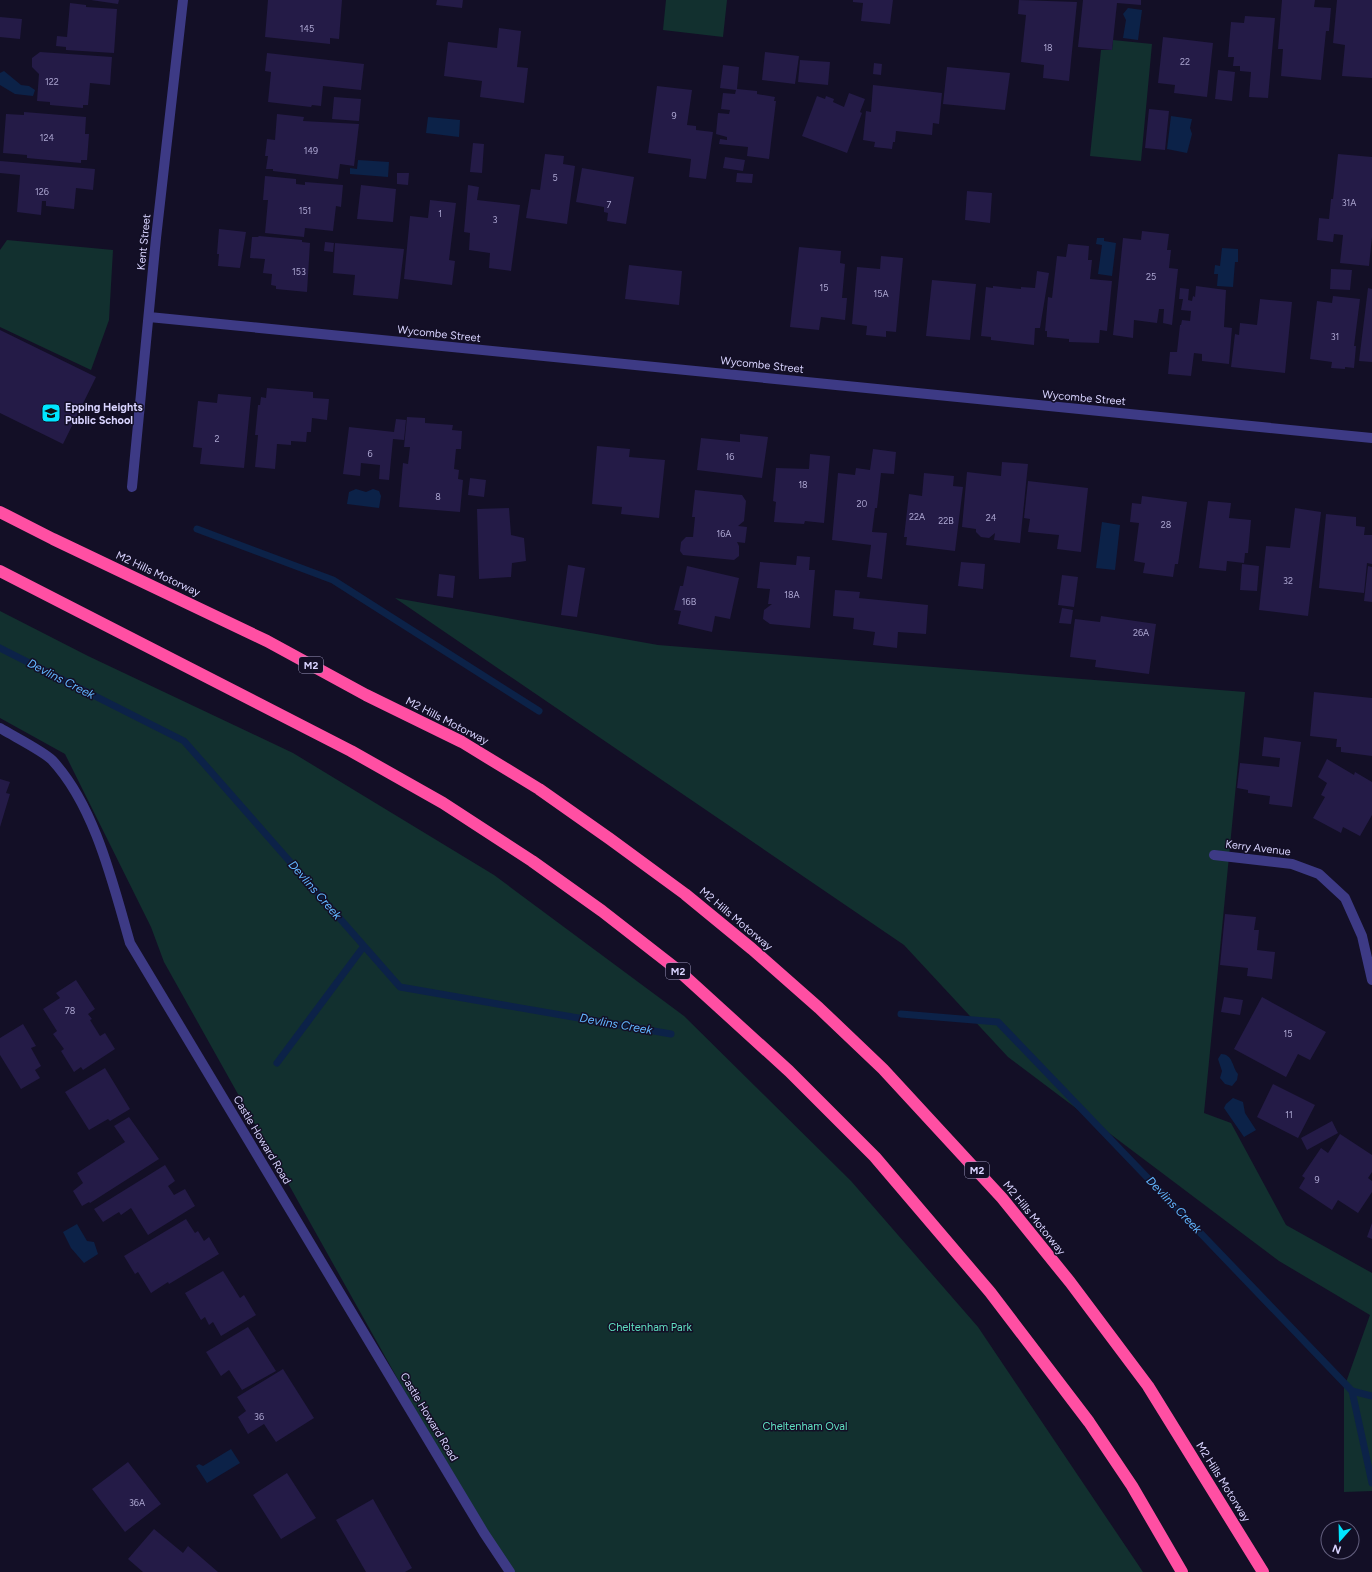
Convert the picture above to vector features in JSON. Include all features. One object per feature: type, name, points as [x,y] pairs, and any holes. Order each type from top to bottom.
[{"type":"highway","name":"M2 Hills Motorway","points":[[0,512],[53,539],[267,640],[366,695],[462,742],[539,789],[610,839],[685,894],[752,949],[819,1008],[882,1069],[1002,1198],[1070,1282],[1148,1386],[1264,1572]]},
{"type":"highway","name":"M2","points":[[0,572],[173,658],[351,751],[443,804],[538,865],[602,911],[679,971],[789,1071],[875,1157],[990,1292],[1089,1422],[1132,1486],[1182,1572]]},
{"type":"street","name":"Kent Street","points":[[132,487],[156,238],[183,0]]},
{"type":"street","name":"Wycombe Street","points":[[149,317],[1372,438]]},
{"type":"street","name":"Castle Howard Road","points":[[0,728],[51,759],[76,791],[109,869],[130,943],[484,1532],[510,1572]]},
{"type":"street","name":"Kerry Avenue","points":[[1214,855],[1292,864],[1319,874],[1345,898],[1362,936],[1372,980]]},
{"type":"green space","points":[[666,0],[727,0],[723,37],[663,30]]},
{"type":"green space","points":[[1113,40],[1152,44],[1141,161],[1090,156],[1101,50],[1112,50]]},
{"type":"green space","points":[[7,240],[113,250],[109,320],[91,370],[0,327],[0,250]]},
{"type":"green space","points":[[395,598],[658,645],[1245,692],[1204,1113],[1231,1123],[1286,1225],[1372,1273],[1372,1491],[1344,1492],[1344,1388],[1370,1315],[1279,1261],[1008,1057],[904,945]]},
{"type":"green space","name":"Cheltenham Park","points":[[0,611],[88,656],[293,753],[494,875],[684,1016],[851,1181],[978,1327],[1143,1572],[510,1572],[484,1533],[164,962],[151,927],[65,754],[0,718]]},
{"type":"water","points":[[1128,8],[1142,10],[1138,40],[1123,38],[1126,20],[1123,14]]},
{"type":"water","points":[[4,71],[21,85],[29,86],[35,90],[33,96],[15,94],[0,85],[0,73]]},
{"type":"water","points":[[1171,116],[1192,119],[1190,128],[1192,134],[1187,153],[1167,149]]},
{"type":"water","points":[[428,117],[460,120],[459,137],[426,133]]},
{"type":"water","points":[[358,160],[389,162],[388,177],[350,174],[350,168],[357,169]]},
{"type":"water","points":[[1097,238],[1104,238],[1104,241],[1116,243],[1112,276],[1098,274],[1102,245],[1096,244]]},
{"type":"water","points":[[1222,248],[1238,249],[1238,262],[1235,262],[1233,287],[1217,286],[1218,274],[1214,274],[1215,265],[1220,266]]},
{"type":"water","points":[[356,489],[366,492],[373,489],[379,491],[381,496],[379,508],[347,504],[349,492]]},
{"type":"water","points":[[1102,522],[1120,525],[1115,570],[1096,568]]},
{"type":"water","points":[[1221,1054],[1230,1058],[1238,1074],[1237,1080],[1232,1086],[1225,1084],[1220,1078],[1222,1071],[1218,1059]]},
{"type":"water","points":[[1233,1098],[1243,1102],[1245,1113],[1256,1130],[1244,1137],[1224,1108]]},
{"type":"water","points":[[77,1224],[87,1241],[94,1242],[98,1254],[84,1263],[71,1248],[63,1232]]},
{"type":"water","points":[[231,1449],[240,1463],[207,1483],[196,1466],[199,1464],[203,1466]]},
{"type":"building","points":[[91,0],[119,0],[118,4]]},
{"type":"building","points":[[268,0],[342,0],[339,39],[330,38],[330,44],[265,37]]},
{"type":"building","points":[[437,0],[463,0],[462,8],[436,5]]},
{"type":"building","points":[[853,0],[893,0],[890,24],[861,21],[863,3],[853,2]]},
{"type":"building","points":[[1019,0],[1077,2],[1069,81],[1043,78],[1044,65],[1021,62],[1026,15],[1018,14]]},
{"type":"building","points":[[1083,0],[1141,0],[1141,5],[1117,3],[1112,50],[1078,47]]},
{"type":"building","points":[[1282,0],[1315,0],[1314,7],[1331,8],[1329,31],[1326,31],[1321,80],[1281,76],[1283,49],[1278,49]]},
{"type":"building","points":[[1337,0],[1372,0],[1372,78],[1342,76],[1345,45],[1333,43]]},
{"type":"building","points":[[70,3],[86,5],[86,7],[117,9],[114,53],[66,50],[66,47],[56,46],[57,36],[67,37]]},
{"type":"building","points":[[1245,16],[1275,18],[1268,98],[1249,97],[1251,72],[1240,71],[1240,66],[1233,66],[1234,57],[1228,57],[1231,22],[1244,23]]},
{"type":"building","points":[[0,17],[22,19],[20,39],[0,37]]},
{"type":"building","points":[[499,28],[521,31],[517,67],[528,68],[524,103],[480,97],[482,81],[444,76],[448,42],[497,48]]},
{"type":"building","points":[[1163,37],[1213,43],[1207,97],[1174,93],[1175,85],[1158,83]]},
{"type":"building","points":[[40,52],[112,57],[110,85],[90,83],[88,105],[83,105],[83,108],[50,105],[50,102],[37,101],[39,74],[32,67],[32,58]]},
{"type":"building","points":[[765,52],[799,56],[795,84],[762,80]]},
{"type":"building","points":[[267,53],[364,64],[361,90],[323,86],[321,106],[312,105],[311,107],[268,102],[271,72],[265,71]]},
{"type":"building","points":[[800,60],[830,62],[828,85],[798,82]]},
{"type":"building","points":[[874,63],[882,64],[881,75],[873,74]]},
{"type":"building","points":[[723,65],[739,67],[737,89],[757,91],[757,94],[775,97],[774,101],[776,101],[769,159],[747,156],[748,147],[719,144],[720,139],[727,140],[727,137],[716,134],[718,113],[729,114],[730,110],[721,109],[723,93],[735,94],[736,90],[720,88]]},
{"type":"building","points":[[947,67],[1010,73],[1005,110],[943,104]]},
{"type":"building","points":[[1218,70],[1235,72],[1232,101],[1215,99]]},
{"type":"building","points":[[873,85],[942,93],[939,124],[933,123],[932,135],[896,131],[895,142],[893,142],[892,149],[874,147],[875,142],[863,140],[866,111],[871,112]]},
{"type":"building","points":[[657,86],[692,90],[687,125],[696,126],[696,130],[713,132],[706,179],[689,177],[691,159],[648,153]]},
{"type":"building","points":[[849,93],[865,99],[860,112],[862,113],[847,153],[802,136],[817,96],[825,99],[826,96],[834,99],[833,102],[844,107]]},
{"type":"building","points":[[334,97],[361,99],[359,121],[332,119]]},
{"type":"building","points":[[1149,109],[1169,111],[1165,150],[1145,148]]},
{"type":"building","points":[[24,112],[86,117],[85,134],[89,134],[87,160],[81,160],[81,163],[27,158],[27,155],[3,153],[6,114],[24,115]]},
{"type":"building","points":[[277,114],[304,117],[303,121],[359,124],[354,166],[340,164],[338,179],[266,169],[268,156],[265,156],[267,139],[275,140]]},
{"type":"building","points":[[473,143],[484,144],[482,173],[470,172]]},
{"type":"building","points":[[545,154],[564,156],[563,164],[575,166],[567,224],[526,218],[531,189],[540,190]]},
{"type":"building","points":[[1338,154],[1372,157],[1372,237],[1369,266],[1340,263],[1343,235],[1334,234],[1333,242],[1317,240],[1319,218],[1329,219],[1331,199],[1333,199]]},
{"type":"building","points":[[725,157],[745,160],[743,171],[723,168]]},
{"type":"building","points":[[0,161],[95,169],[93,190],[76,188],[74,209],[46,206],[46,201],[42,201],[41,215],[17,212],[20,175],[0,173]]},
{"type":"building","points":[[582,168],[634,177],[626,224],[607,221],[608,213],[604,212],[604,207],[576,202]]},
{"type":"building","points":[[397,173],[409,173],[408,185],[397,184]]},
{"type":"building","points":[[737,173],[753,174],[752,183],[736,182]]},
{"type":"building","points":[[265,176],[296,179],[296,184],[305,185],[305,182],[343,185],[341,207],[336,206],[333,231],[305,228],[304,237],[265,233],[268,200],[263,200]]},
{"type":"building","points":[[361,185],[396,189],[393,222],[357,219]]},
{"type":"building","points":[[468,185],[479,187],[477,200],[520,205],[511,271],[489,268],[490,253],[469,250],[470,233],[464,232]]},
{"type":"building","points":[[967,191],[992,193],[990,223],[965,220]]},
{"type":"building","points":[[430,200],[456,203],[449,260],[455,261],[452,285],[404,279],[410,216],[428,218]]},
{"type":"building","points":[[219,229],[246,232],[240,268],[218,266],[219,254],[217,254]]},
{"type":"building","points":[[1142,231],[1169,234],[1167,250],[1171,250],[1169,268],[1178,269],[1172,325],[1163,323],[1164,309],[1159,309],[1157,323],[1134,320],[1133,338],[1113,335],[1123,238],[1141,240]]},
{"type":"building","points":[[259,236],[302,240],[302,242],[310,243],[307,292],[276,289],[276,286],[271,285],[272,274],[263,273],[265,259],[250,258],[252,237]]},
{"type":"building","points":[[325,242],[334,243],[333,252],[324,251]]},
{"type":"building","points":[[335,243],[404,249],[398,299],[353,295],[355,275],[333,273]]},
{"type":"building","points":[[1068,244],[1089,246],[1088,260],[1092,260],[1090,279],[1112,281],[1107,331],[1100,330],[1099,343],[1069,342],[1069,339],[1047,337],[1047,331],[1045,331],[1048,297],[1052,298],[1057,256],[1066,257]]},
{"type":"building","points":[[799,247],[841,251],[840,263],[845,264],[842,298],[847,298],[845,320],[821,317],[819,330],[790,327]]},
{"type":"building","points":[[881,256],[903,258],[896,332],[886,331],[886,337],[866,335],[867,326],[852,324],[857,267],[880,269]]},
{"type":"building","points":[[629,265],[682,271],[679,305],[625,299]]},
{"type":"building","points":[[1331,269],[1352,270],[1350,290],[1330,289]]},
{"type":"building","points":[[1037,271],[1049,273],[1040,328],[1035,328],[1034,345],[991,340],[991,337],[981,336],[986,287],[993,288],[993,286],[1021,289],[1021,287],[1035,288]]},
{"type":"building","points":[[932,280],[976,284],[970,340],[926,336]]},
{"type":"building","points":[[1196,286],[1226,290],[1224,327],[1232,328],[1229,364],[1202,361],[1202,354],[1194,353],[1191,376],[1168,374],[1170,352],[1177,352],[1180,325],[1182,320],[1190,321],[1191,311],[1181,310],[1183,299],[1179,299],[1180,288],[1189,289],[1188,300],[1192,301],[1193,296],[1195,297]]},
{"type":"building","points":[[1368,288],[1372,289],[1372,362],[1359,361]]},
{"type":"building","points":[[1333,296],[1360,299],[1354,346],[1356,346],[1354,368],[1331,368],[1332,362],[1310,359],[1317,301],[1332,303]]},
{"type":"building","points":[[1260,299],[1292,302],[1285,373],[1231,367],[1235,334],[1239,335],[1240,323],[1257,325]]},
{"type":"building","points":[[0,330],[96,377],[63,444],[0,413]]},
{"type":"building","points":[[267,388],[313,392],[313,398],[329,399],[327,420],[312,418],[311,432],[307,432],[306,442],[291,441],[291,445],[277,444],[275,469],[255,467],[258,435],[255,435],[258,405],[260,405],[261,397],[266,398]]},
{"type":"building","points":[[218,394],[251,397],[244,468],[200,464],[202,448],[193,447],[198,401],[217,403]]},
{"type":"building","points":[[407,417],[425,418],[425,423],[453,425],[452,430],[462,431],[461,449],[456,449],[454,469],[459,470],[458,479],[463,480],[460,512],[399,507],[403,463],[408,464],[410,447],[404,447]]},
{"type":"building","points":[[396,419],[406,420],[404,440],[393,439],[389,480],[379,479],[380,465],[361,463],[360,476],[343,474],[349,427],[394,432]]},
{"type":"building","points":[[740,434],[768,437],[762,478],[697,470],[701,438],[740,442]]},
{"type":"building","points":[[597,446],[630,449],[629,457],[665,460],[659,518],[621,514],[622,507],[592,504]]},
{"type":"building","points":[[873,449],[896,452],[894,474],[881,473],[877,508],[875,508],[872,532],[887,533],[882,579],[867,577],[871,545],[832,540],[838,473],[855,475],[856,468],[870,470]]},
{"type":"building","points":[[810,454],[830,456],[824,523],[805,521],[804,524],[774,522],[776,502],[773,501],[776,468],[809,469]]},
{"type":"building","points":[[1002,462],[1028,464],[1020,543],[994,540],[995,533],[989,538],[981,537],[976,532],[976,529],[962,527],[967,472],[1001,476]]},
{"type":"building","points":[[924,473],[954,476],[953,486],[963,487],[955,551],[906,545],[907,537],[904,537],[909,494],[922,496]]},
{"type":"building","points":[[470,478],[486,480],[484,497],[468,495]]},
{"type":"building","points":[[1028,481],[1088,488],[1081,552],[1057,549],[1059,535],[1028,532],[1030,519],[1024,518]]},
{"type":"building","points":[[695,490],[742,495],[746,501],[744,521],[738,526],[747,527],[745,543],[737,542],[739,546],[739,556],[734,560],[683,555],[680,551],[681,542],[686,537],[693,537],[695,517],[692,517]]},
{"type":"building","points":[[1142,496],[1187,502],[1178,564],[1175,564],[1173,577],[1143,573],[1145,563],[1134,561],[1139,523],[1130,522],[1132,503],[1141,504]]},
{"type":"building","points":[[1208,501],[1231,503],[1229,518],[1251,520],[1248,553],[1245,553],[1244,563],[1227,561],[1226,571],[1199,568]]},
{"type":"building","points":[[509,508],[511,535],[524,538],[526,561],[512,563],[511,577],[479,579],[477,509]]},
{"type":"building","points":[[1295,508],[1321,512],[1308,616],[1259,610],[1266,546],[1290,548]]},
{"type":"building","points":[[1326,514],[1356,517],[1356,526],[1365,527],[1364,535],[1372,535],[1372,564],[1367,563],[1364,593],[1319,588]]},
{"type":"building","points":[[797,556],[810,557],[809,570],[815,570],[810,628],[770,624],[763,619],[764,610],[772,604],[768,604],[770,589],[757,588],[760,562],[796,565]]},
{"type":"building","points":[[961,562],[985,564],[983,589],[958,586]]},
{"type":"building","points":[[1242,564],[1259,566],[1257,591],[1240,590]]},
{"type":"building","points":[[568,565],[585,568],[577,617],[561,615]]},
{"type":"building","points":[[687,566],[739,578],[730,619],[715,616],[712,632],[678,624],[681,611],[674,610],[680,586],[683,586]]},
{"type":"building","points":[[1368,566],[1372,567],[1372,602],[1364,601]]},
{"type":"building","points":[[439,574],[455,576],[453,598],[437,596]]},
{"type":"building","points":[[1062,575],[1078,577],[1074,607],[1058,605]]},
{"type":"building","points":[[835,590],[860,592],[859,598],[928,605],[926,634],[898,632],[897,648],[873,645],[875,632],[853,629],[854,618],[833,616]]},
{"type":"building","points":[[1062,608],[1073,610],[1071,624],[1059,623]]},
{"type":"building","points":[[1101,616],[1156,624],[1149,674],[1095,667],[1096,660],[1070,657],[1075,619],[1100,622]]},
{"type":"building","points":[[1314,692],[1372,698],[1372,756],[1341,752],[1341,747],[1336,747],[1337,739],[1310,736]]},
{"type":"building","points":[[1264,737],[1301,742],[1292,807],[1269,804],[1270,796],[1248,793],[1248,790],[1237,788],[1240,763],[1279,767],[1280,758],[1262,756]]},
{"type":"building","points":[[1327,759],[1354,775],[1355,772],[1372,782],[1372,815],[1360,836],[1343,827],[1341,833],[1313,818],[1325,797],[1321,795],[1327,783],[1318,777]]},
{"type":"building","points":[[0,779],[10,782],[6,793],[10,794],[0,827]]},
{"type":"building","points":[[1225,914],[1256,917],[1254,930],[1259,930],[1257,950],[1275,952],[1272,979],[1247,976],[1248,968],[1220,965]]},
{"type":"building","points":[[76,980],[95,1009],[88,1014],[92,1019],[90,1020],[100,1036],[105,1033],[115,1049],[83,1070],[81,1067],[74,1072],[61,1051],[64,1049],[53,1034],[57,1031],[43,1009],[60,998],[56,993]]},
{"type":"building","points":[[1224,997],[1243,1000],[1240,1015],[1221,1012]]},
{"type":"building","points":[[1262,997],[1326,1032],[1310,1060],[1298,1054],[1286,1077],[1234,1049]]},
{"type":"building","points":[[23,1024],[36,1046],[31,1048],[41,1066],[35,1070],[40,1078],[21,1089],[0,1055],[0,1038]]},
{"type":"building","points":[[105,1068],[130,1109],[110,1121],[108,1119],[89,1130],[65,1092]]},
{"type":"building","points":[[1273,1084],[1315,1105],[1298,1138],[1257,1117]]},
{"type":"building","points":[[129,1117],[159,1159],[90,1203],[89,1202],[82,1206],[73,1191],[83,1183],[77,1173],[125,1142],[114,1126]]},
{"type":"building","points":[[1332,1121],[1338,1133],[1307,1150],[1301,1138]]},
{"type":"building","points":[[1340,1134],[1372,1155],[1372,1172],[1368,1178],[1372,1181],[1372,1192],[1358,1213],[1338,1200],[1332,1210],[1299,1188],[1305,1178],[1302,1176],[1321,1148],[1328,1153]]},
{"type":"building","points":[[165,1165],[175,1181],[168,1186],[174,1195],[185,1189],[195,1206],[148,1235],[131,1208],[121,1215],[119,1212],[103,1222],[94,1209]]},
{"type":"building","points":[[186,1219],[195,1233],[198,1231],[204,1241],[209,1237],[219,1254],[151,1293],[138,1272],[135,1274],[124,1256]]},
{"type":"building","points":[[1372,1223],[1372,1239],[1367,1237]]},
{"type":"building","points":[[223,1271],[240,1298],[244,1295],[256,1315],[221,1336],[213,1322],[209,1325],[205,1317],[201,1320],[185,1293]]},
{"type":"building","points":[[248,1327],[276,1371],[242,1390],[229,1370],[221,1376],[206,1352]]},
{"type":"building","points":[[283,1369],[314,1418],[276,1442],[264,1424],[248,1434],[238,1417],[246,1411],[237,1397]]},
{"type":"building","points":[[128,1462],[161,1504],[125,1532],[92,1489]]},
{"type":"building","points":[[287,1473],[316,1518],[281,1539],[253,1495]]},
{"type":"building","points":[[373,1499],[412,1568],[405,1572],[366,1572],[336,1520]]},
{"type":"building","points":[[154,1529],[183,1553],[188,1546],[218,1572],[143,1572],[128,1559]]},
{"type":"waterway","points":[[197,529],[333,580],[539,711]]},
{"type":"waterway","name":"Devlins Creek","points":[[0,648],[184,741],[400,987],[671,1034]]},
{"type":"waterway","points":[[277,1063],[364,946]]},
{"type":"waterway","name":"Devlins Creek","points":[[901,1014],[998,1022],[1352,1391],[1372,1483]]},
{"type":"waterway","points":[[1352,1391],[1372,1396]]},
{"type":"place","name":"Epping Heights Public School","points":[[51,413]]},
{"type":"park label","name":"Cheltenham Oval","points":[[805,1426]]}]
